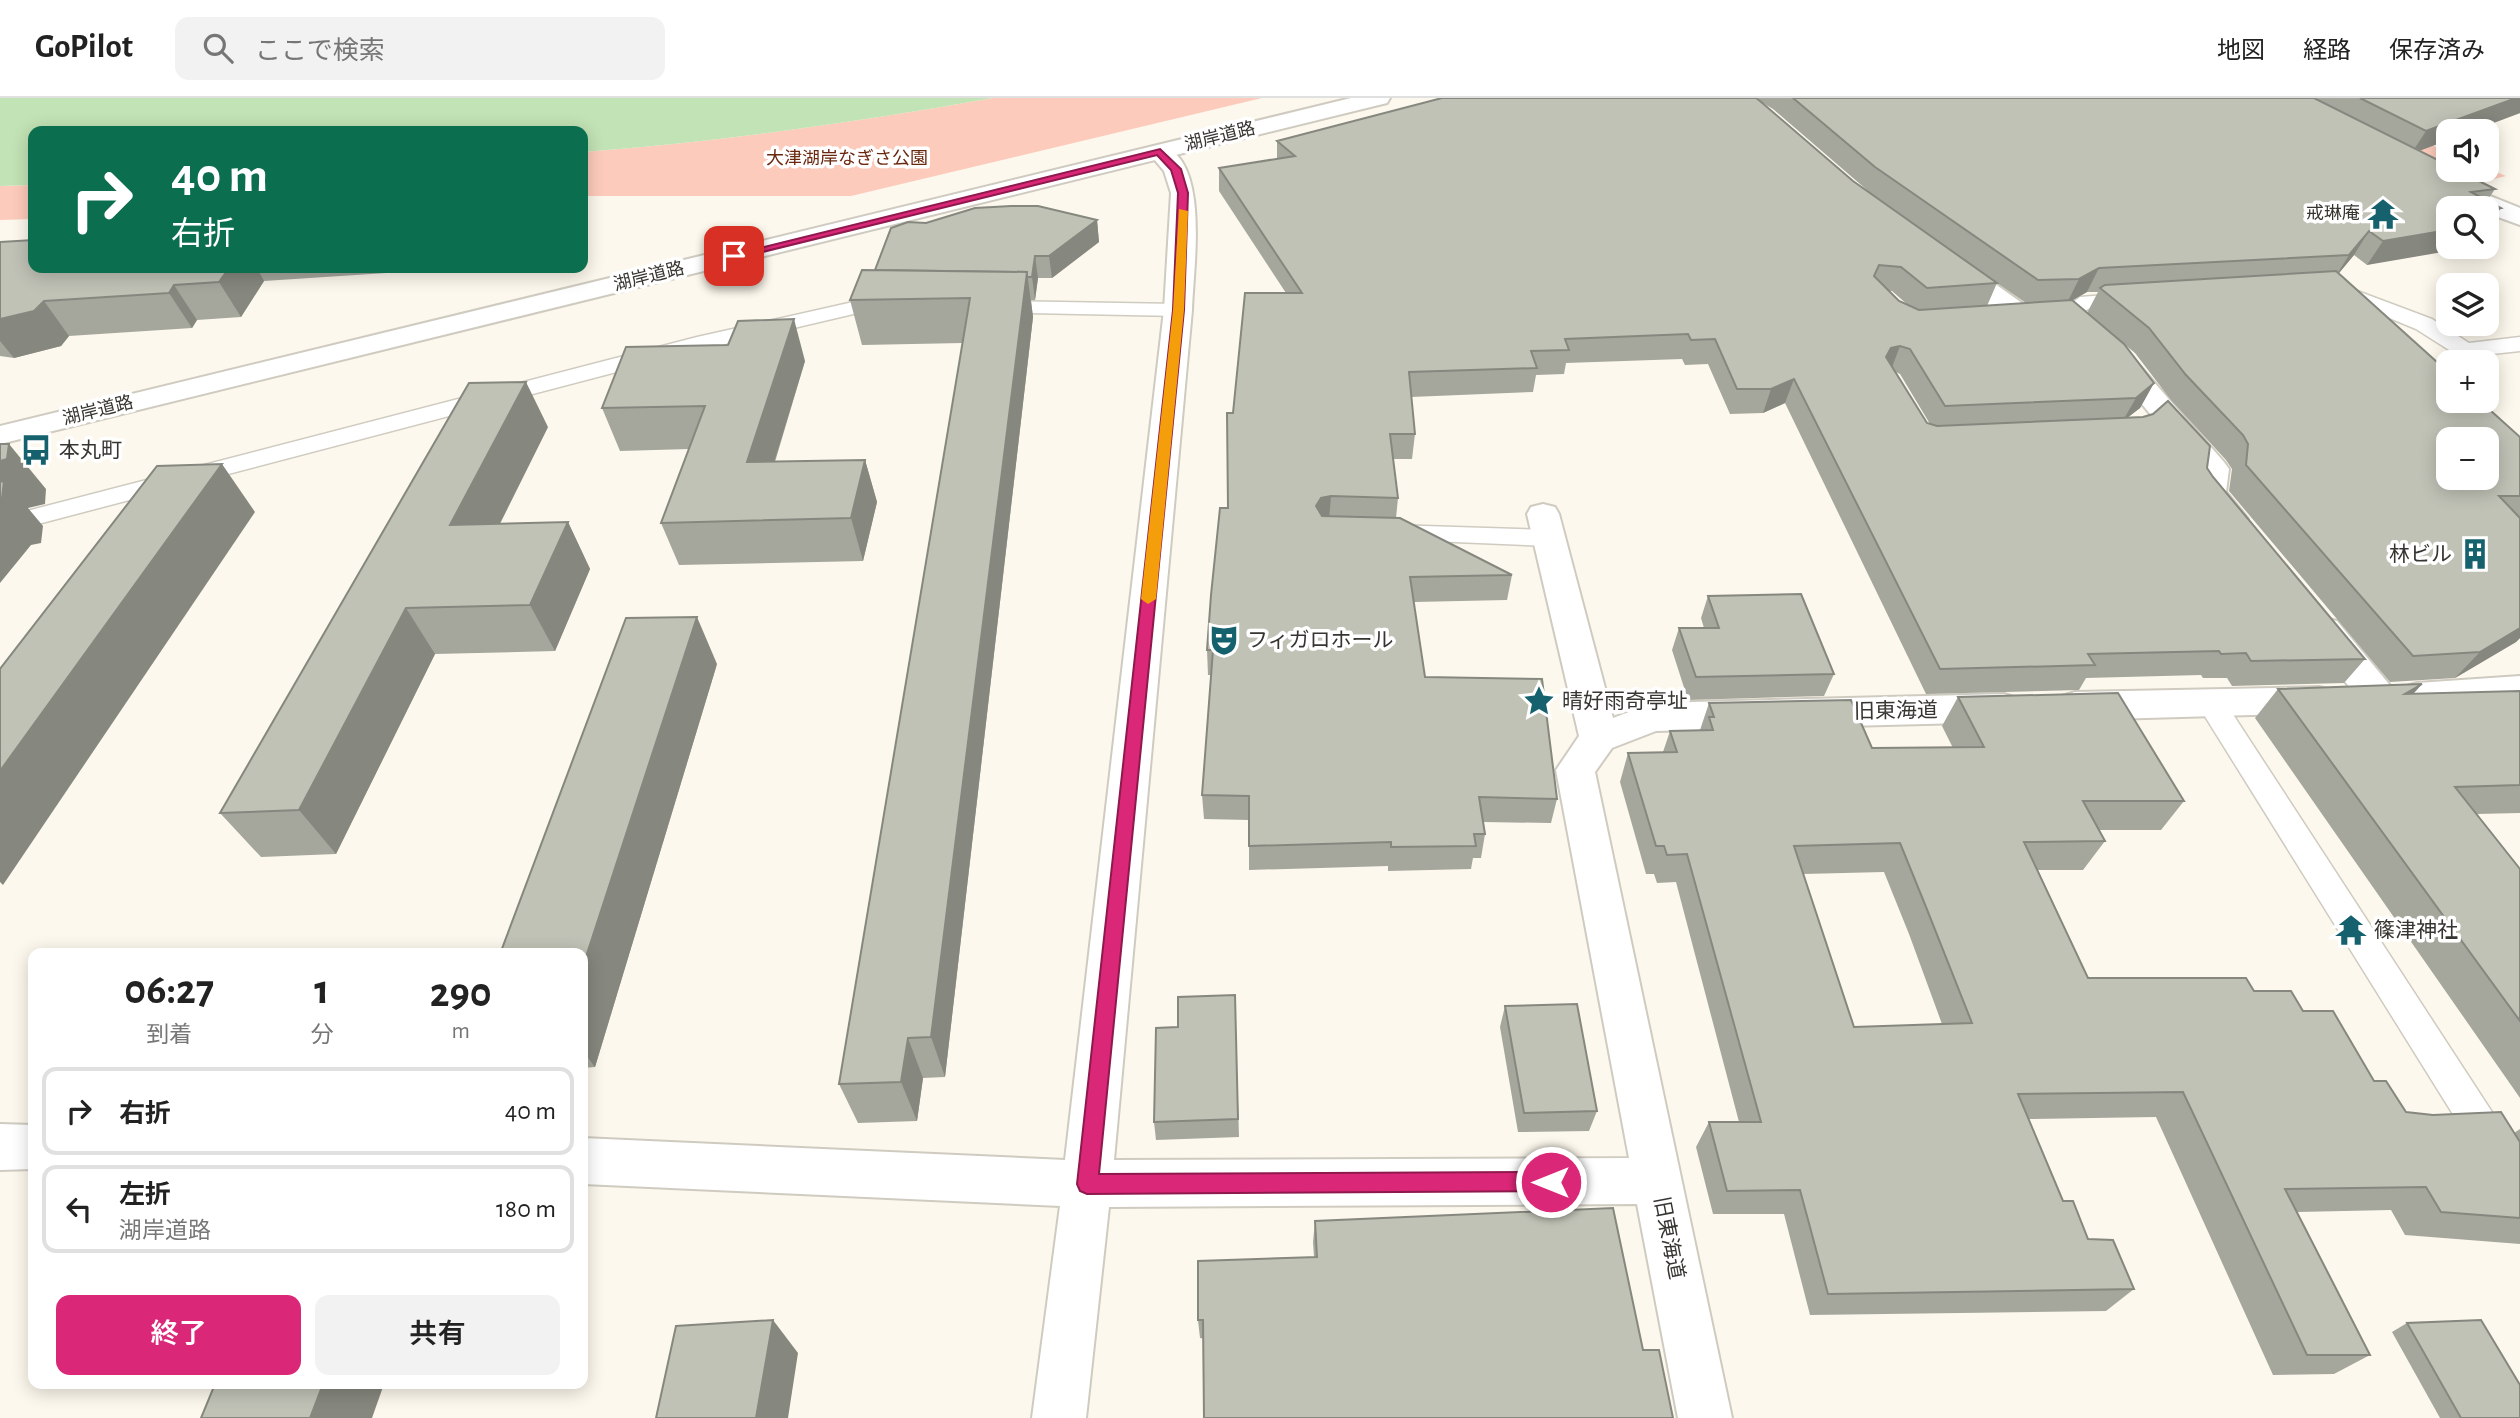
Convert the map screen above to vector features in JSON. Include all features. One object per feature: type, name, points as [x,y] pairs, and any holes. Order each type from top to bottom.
[{"type":"street","name":"湖岸道路","points":[[0,435],[1379,98]]},
{"type":"street","points":[[1059,1418],[1087,1184],[1178,310],[1183,193],[1176,169],[1160,152]]},
{"type":"street","points":[[2432,177],[2480,202],[2520,217]]},
{"type":"street","points":[[1933,252],[2021,315]]},
{"type":"street","points":[[1979,318],[2021,315],[2083,327],[2123,361],[2148,416],[2213,468],[2210,493],[2253,544]]},
{"type":"street","points":[[1546,526],[1599,738]]},
{"type":"street","points":[[2304,606],[2380,699]]},
{"type":"street","name":"旧東海道","points":[[1705,1418],[1575,770],[1599,738],[1653,717],[2380,699],[2520,688]]},
{"type":"street","points":[[0,1147],[28,1147]]},
{"type":"street","points":[[588,1161],[1087,1184],[1658,1181]]},
{"type":"lane","points":[[2319,288],[2332,287],[2424,324],[2465,350],[2520,344]]},
{"type":"lane","points":[[2083,327],[2087,301],[2155,297]]},
{"type":"lane","points":[[0,526],[705,342],[862,306],[915,306]]},
{"type":"lane","points":[[970,307],[1178,310]]},
{"type":"lane","points":[[1371,533],[1546,526]]},
{"type":"lane","points":[[2211,703],[2520,1188]]},
{"type":"green space","name":"大津湖岸なぎさ公園","points":[[993,98],[1262,98],[851,196],[588,196],[588,152],[686,143]]},
{"type":"green space","points":[[2327,100],[2436,147],[2436,167]]},
{"type":"green space","points":[[28,185],[28,219],[0,220],[0,186]]},
{"type":"shaded area","points":[[0,98],[993,98],[788,130],[588,152],[588,126],[28,126],[28,185],[0,186]]},
{"type":"building","points":[[1442,98],[1756,98],[1853,181],[1997,283],[1927,288],[1901,267],[1879,265],[1874,276],[1899,301],[1919,310],[2072,300],[2124,344],[2154,383],[2136,398],[1945,406],[1910,349],[1900,346],[1891,348],[1886,357],[1927,423],[1937,426],[2143,417],[2153,414],[2168,401],[2210,446],[2207,468],[2213,477],[2365,659],[2251,661],[2246,653],[2221,654],[2219,651],[2088,654],[2095,665],[1940,669],[1794,379],[1771,389],[1737,389],[1715,339],[1691,340],[1688,334],[1565,339],[1569,350],[1531,351],[1537,368],[1409,372],[1415,434],[1390,434],[1398,498],[1331,496],[1321,498],[1316,506],[1322,516],[1400,518],[1512,575],[1410,577],[1425,677],[1542,679],[1557,799],[1479,797],[1485,834],[1474,834],[1476,846],[1391,847],[1391,842],[1249,846],[1249,796],[1202,795],[1213,650],[1207,650],[1211,595],[1220,508],[1228,508],[1227,413],[1233,413],[1245,293],[1302,293],[1219,168],[1295,156],[1277,141]]},
{"type":"building","points":[[1793,98],[2314,98],[2436,159],[2436,182],[2481,182],[2495,189],[2471,192],[2478,196],[2436,196],[2436,232],[2383,241],[2369,231],[2349,255],[2099,268],[2079,279],[2038,280],[1875,167]]},
{"type":"building","points":[[2360,98],[2516,98],[2459,119],[2436,119],[2436,127],[2426,131]]},
{"type":"building","points":[[1038,206],[1097,220],[1049,256],[1035,256],[1032,277],[1027,277],[1027,272],[875,270],[891,228],[908,222],[926,223],[975,208]]},
{"type":"building","points":[[28,240],[28,273],[225,273],[219,282],[174,285],[169,293],[44,301],[34,311],[0,319],[0,242]]},
{"type":"building","points":[[862,270],[1027,272],[931,1037],[908,1038],[901,1082],[839,1084],[970,298],[850,300]]},
{"type":"building","points":[[2336,271],[2436,361],[2436,413],[2493,413],[2520,437],[2520,496],[2499,496],[2520,518],[2520,628],[2480,652],[2413,656],[2246,465],[2248,444],[2243,435],[2186,375],[2149,328],[2100,288],[2105,285]]},
{"type":"building","points":[[794,319],[747,462],[865,460],[851,518],[661,523],[705,406],[602,408],[626,347],[728,345],[738,321]]},
{"type":"building","points":[[526,382],[450,525],[568,522],[530,605],[406,608],[299,810],[220,813],[469,383]]},
{"type":"building","points":[[0,444],[9,444],[7,459],[0,461]]},
{"type":"building","points":[[222,464],[0,771],[0,669],[157,466]]},
{"type":"building","points":[[4,481],[2,498],[0,498],[0,482]]},
{"type":"building","points":[[1801,594],[1834,674],[1696,677],[1679,628],[1719,628],[1708,596]]},
{"type":"building","points":[[697,617],[588,951],[588,948],[502,948],[626,618]]},
{"type":"building","points":[[2422,684],[2405,694],[2520,691],[2520,785],[2455,787],[2520,869],[2520,1021],[2278,689]]},
{"type":"building","points":[[2118,693],[2184,801],[2083,801],[2105,841],[2024,842],[2088,978],[2246,978],[2254,991],[2291,991],[2303,1011],[2333,1011],[2374,1081],[2386,1081],[2406,1112],[2433,1115],[2501,1112],[2520,1142],[2520,1218],[2441,1212],[2426,1187],[2285,1189],[2370,1355],[2307,1355],[2183,1092],[2018,1094],[2063,1201],[2073,1201],[2088,1239],[2113,1240],[2134,1289],[1828,1294],[1800,1190],[1727,1191],[1709,1122],[1761,1122],[1687,854],[1667,855],[1664,846],[1656,846],[1628,753],[1677,752],[1670,731],[1713,730],[1709,717],[1714,717],[1709,703],[1851,700],[1872,748],[1984,747],[1958,697]],"holes":[[[1900,843],[1972,1023],[1854,1027],[1794,846]]]},
{"type":"building","points":[[1235,995],[1238,1119],[1154,1122],[1156,1028],[1178,1027],[1178,997]]},
{"type":"building","points":[[1577,1004],[1597,1111],[1524,1113],[1505,1006]]},
{"type":"building","points":[[1613,1208],[1643,1350],[1659,1350],[1673,1418],[1204,1418],[1203,1320],[1198,1320],[1198,1261],[1317,1257],[1315,1221]]},
{"type":"building","points":[[773,1320],[756,1418],[656,1418],[676,1326]]},
{"type":"building","points":[[2481,1320],[2520,1385],[2520,1418],[2461,1418],[2407,1323]]},
{"type":"building","points":[[213,1389],[321,1389],[310,1418],[201,1418]]},
{"type":"slow traffic","points":[[1148,599],[1178,310],[1183,211]]},
{"type":"place","name":"戒琳庵","points":[[2383,214]]},
{"type":"place","name":"本丸町","points":[[36,450]]},
{"type":"place","name":"林ビル","points":[[2475,554]]},
{"type":"place","name":"フィガロホール","points":[[1224,640]]},
{"type":"place","name":"晴好雨奇亭址","points":[[1539,701]]},
{"type":"place","name":"篠津神社","points":[[2351,930]]},
{"type":"route","points":[[734,256],[1160,152],[1176,169],[1183,193],[1178,310],[1087,1184],[1551,1182]]}]
